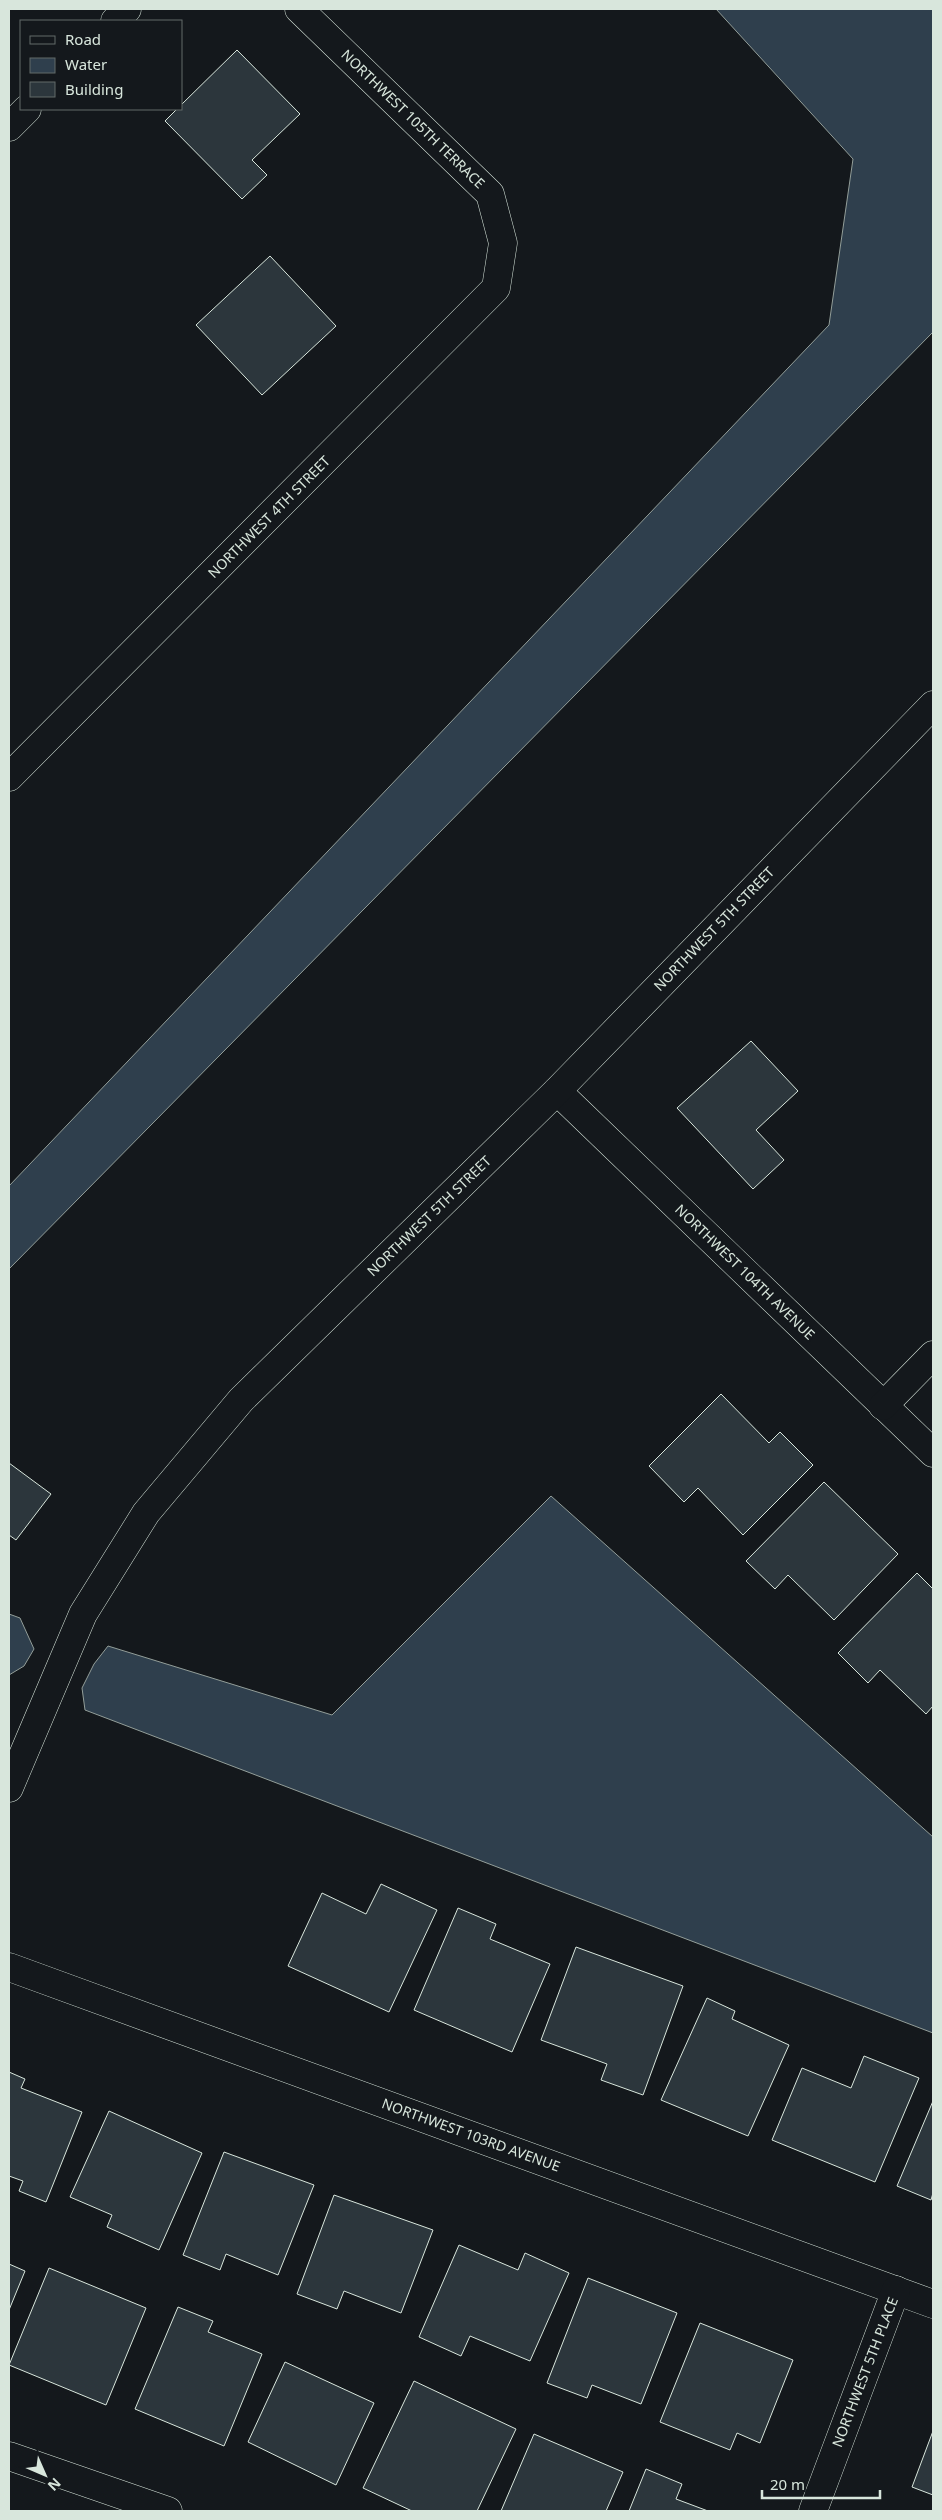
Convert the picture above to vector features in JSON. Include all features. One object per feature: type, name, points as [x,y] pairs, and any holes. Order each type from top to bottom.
[{"type":"street","points":[[116,20],[127,9]]},
{"type":"street","name":"NORTHWEST 105TH TERRACE","points":[[299,9],[490,194],[503,243]]},
{"type":"street","points":[[9,127],[26,110]]},
{"type":"street","name":"NORTHWEST 4TH STREET","points":[[9,778],[496,288],[503,243]]},
{"type":"street","name":"NORTHWEST 5TH STREET","points":[[9,1788],[83,1614],[146,1513],[241,1400],[557,1091],[933,705]]},
{"type":"street","name":"NORTHWEST 104TH AVENUE","points":[[557,1091],[933,1453]]},
{"type":"street","points":[[883,1406],[933,1355]]},
{"type":"street","name":"NORTHWEST 103RD AVENUE","points":[[9,1967],[933,2304]]},
{"type":"street","name":"NORTHWEST 5TH PLACE","points":[[813,2511],[896,2290]]},
{"type":"street","points":[[9,2456],[168,2511]]},
{"type":"water","points":[[716,9],[933,9],[933,332],[9,1269],[9,1186],[829,325],[853,159]]},
{"type":"water","points":[[551,1496],[933,1837],[933,2033],[85,1710],[82,1688],[94,1664],[108,1646],[332,1715]]},
{"type":"water","points":[[9,1614],[20,1618],[34,1649],[24,1666],[9,1675]]},
{"type":"building","points":[[237,50],[300,114],[252,160],[267,175],[242,199],[165,121],[176,110],[182,110],[182,104]]},
{"type":"building","points":[[270,256],[336,326],[262,395],[196,325]]},
{"type":"building","points":[[751,1041],[798,1091],[756,1130],[784,1160],[753,1189],[677,1108]]},
{"type":"building","points":[[721,1394],[769,1443],[780,1432],[813,1465],[743,1535],[698,1488],[684,1502],[649,1466]]},
{"type":"building","points":[[9,1463],[51,1494],[16,1540],[9,1535]]},
{"type":"building","points":[[824,1482],[898,1554],[834,1620],[788,1575],[775,1589],[746,1561]]},
{"type":"building","points":[[917,1573],[933,1589],[933,1706],[926,1714],[880,1670],[868,1683],[838,1653]]},
{"type":"building","points":[[381,1884],[437,1910],[389,2012],[288,1966],[322,1893],[366,1914]]},
{"type":"building","points":[[458,1908],[496,1924],[490,1939],[550,1964],[512,2052],[414,2010]]},
{"type":"building","points":[[576,1947],[683,1986],[643,2095],[601,2080],[607,2064],[541,2040]]},
{"type":"building","points":[[707,1998],[735,2011],[732,2019],[789,2045],[748,2136],[661,2100]]},
{"type":"building","points":[[864,2056],[919,2078],[875,2182],[772,2140],[802,2068],[851,2088]]},
{"type":"building","points":[[9,2072],[25,2079],[21,2088],[82,2112],[46,2202],[19,2191],[23,2181],[9,2176]]},
{"type":"building","points":[[933,2101],[933,2193],[931,2200],[897,2186]]},
{"type":"building","points":[[109,2111],[202,2153],[159,2250],[107,2227],[112,2215],[70,2197]]},
{"type":"building","points":[[224,2152],[314,2185],[278,2275],[226,2254],[220,2270],[183,2255]]},
{"type":"building","points":[[334,2195],[433,2230],[401,2313],[344,2291],[337,2309],[297,2294]]},
{"type":"building","points":[[459,2245],[518,2270],[525,2253],[569,2273],[530,2361],[470,2336],[461,2356],[419,2337]]},
{"type":"building","points":[[9,2264],[25,2271],[9,2310]]},
{"type":"building","points":[[49,2268],[146,2308],[106,2405],[9,2365]]},
{"type":"building","points":[[588,2278],[677,2313],[641,2404],[592,2385],[587,2398],[547,2383]]},
{"type":"building","points":[[178,2307],[213,2321],[208,2332],[262,2354],[224,2446],[135,2409]]},
{"type":"building","points":[[700,2323],[793,2360],[760,2443],[737,2433],[730,2450],[660,2422]]},
{"type":"building","points":[[285,2362],[374,2403],[336,2485],[248,2442]]},
{"type":"building","points":[[414,2381],[516,2429],[477,2511],[412,2511],[363,2488]]},
{"type":"building","points":[[933,2431],[933,2495],[912,2487]]},
{"type":"building","points":[[534,2434],[623,2472],[606,2511],[501,2511]]},
{"type":"building","points":[[646,2469],[682,2484],[676,2499],[708,2511],[629,2511]]}]
